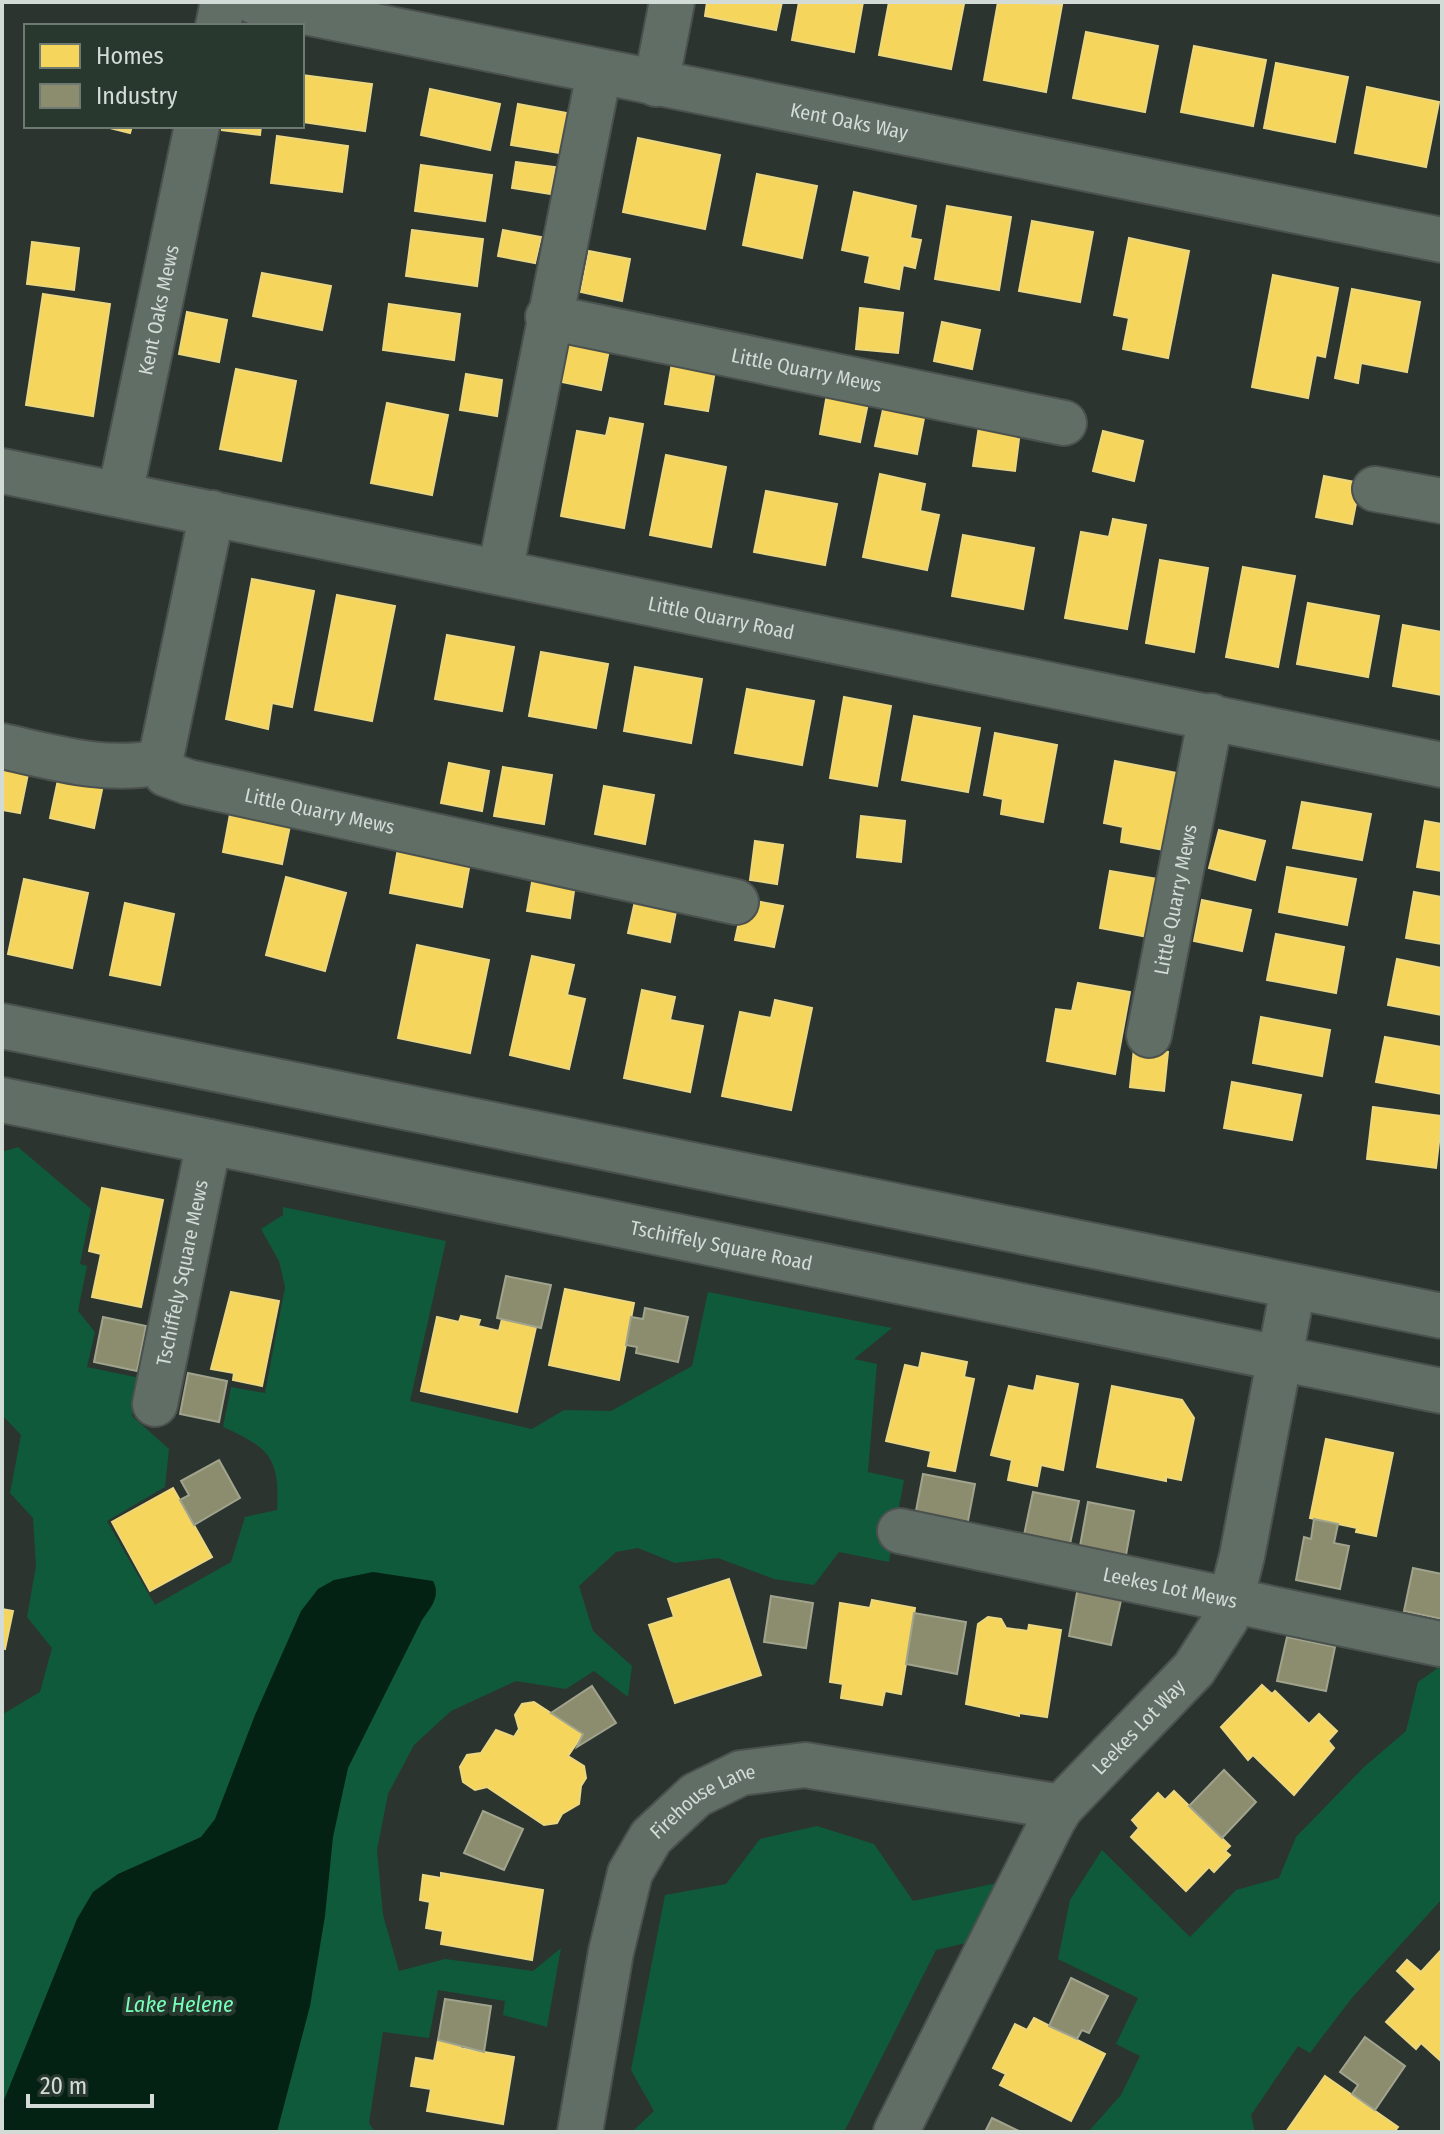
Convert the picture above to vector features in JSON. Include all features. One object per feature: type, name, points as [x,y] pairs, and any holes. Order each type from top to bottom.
[{"type":"street","points":[[218,24],[223,2]]},
{"type":"street","name":"Kent Oaks Way","points":[[255,2],[418,19],[599,73],[1442,240]]},
{"type":"street","points":[[656,84],[672,2]]},
{"type":"street","points":[[500,572],[548,317],[599,73]]},
{"type":"street","name":"Kent Oaks Mews","points":[[120,494],[197,128]]},
{"type":"street","name":"Little Quarry Mews","points":[[548,317],[1064,423]]},
{"type":"street","name":"Little Quarry Road","points":[[2,471],[1442,765]]},
{"type":"street","points":[[1375,489],[1442,501]]},
{"type":"street","points":[[2,746],[92,767],[129,768],[160,762],[212,513]]},
{"type":"street","name":"Little Quarry Mews","points":[[1149,1035],[1211,716]]},
{"type":"street","name":"Little Quarry Mews","points":[[160,762],[166,774],[188,782],[736,902]]},
{"type":"street","points":[[2,1026],[1442,1316]]},
{"type":"street","name":"Tschiffely Square Road","points":[[2,1100],[1442,1391]]},
{"type":"street","name":"Tschiffely Square Mews","points":[[155,1404],[209,1142]]},
{"type":"street","name":"Leekes Lot Way","points":[[896,2132],[1043,1835],[1061,1807],[1194,1669],[1214,1643],[1233,1601],[1293,1288]]},
{"type":"street","name":"Leekes Lot Mews","points":[[900,1531],[1440,1644]]},
{"type":"street","name":"Firehouse Lane","points":[[580,2132],[611,1952],[630,1873],[651,1837],[696,1795],[741,1773],[805,1765],[1061,1807]]},
{"type":"green space","points":[[18,1147],[91,1209],[80,1264],[87,1266],[78,1311],[95,1332],[87,1367],[140,1378],[132,1416],[169,1449],[165,1487],[107,1521],[155,1605],[231,1562],[245,1517],[277,1510],[276,1478],[269,1457],[252,1442],[223,1427],[231,1387],[265,1393],[285,1287],[279,1261],[261,1229],[283,1215],[283,1207],[446,1241],[410,1401],[532,1429],[564,1410],[611,1411],[692,1366],[708,1292],[892,1328],[854,1359],[877,1364],[868,1472],[904,1480],[889,1562],[839,1552],[814,1585],[774,1579],[718,1558],[675,1563],[638,1548],[616,1552],[579,1586],[593,1631],[632,1666],[628,1697],[594,1671],[566,1689],[516,1681],[451,1711],[414,1745],[388,1794],[377,1850],[383,1915],[399,1971],[445,1959],[533,1971],[561,1948],[547,2027],[503,2015],[505,2001],[438,1990],[429,2038],[383,2032],[369,2123],[375,2132],[2,2132],[2,1719],[3,1714],[40,1692],[52,1648],[27,1617],[36,1566],[33,1518],[10,1493],[21,1435],[2,1415],[2,1152]]},
{"type":"green space","points":[[1442,1665],[1442,1899],[1351,1999],[1310,2053],[1298,2046],[1251,2115],[1255,2132],[1088,2132],[1121,2095],[1140,2056],[1116,2044],[1138,1998],[1058,1959],[1070,1900],[1102,1850],[1190,1937],[1236,1890],[1279,1878],[1296,1837],[1364,1767],[1406,1731],[1418,1682]]},
{"type":"green space","points":[[817,1826],[874,1844],[913,1901],[997,1883],[966,1943],[936,1950],[844,2132],[632,2132],[654,2111],[631,2070],[665,1895],[726,1884],[760,1839]]},
{"type":"water","name":"Lake Helene","points":[[373,1572],[433,1581],[436,1592],[432,1606],[422,1620],[348,1768],[333,1837],[325,1916],[310,2006],[277,2132],[2,2132],[2,2105],[77,1919],[93,1892],[118,1874],[201,1837],[215,1819],[255,1715],[301,1611],[318,1589],[334,1580]]},
{"type":"building: Homes","points":[[707,2],[782,2],[776,30],[705,16]]},
{"type":"building: Homes","points":[[799,2],[863,2],[854,52],[792,40]]},
{"type":"building: Homes","points":[[889,2],[964,4],[951,69],[879,55]]},
{"type":"building: Homes","points":[[998,2],[1062,5],[1046,92],[984,80]]},
{"type":"building: Homes","points":[[1086,32],[1158,46],[1145,112],[1073,98]]},
{"type":"building: Homes","points":[[1194,46],[1266,60],[1253,126],[1181,112]]},
{"type":"building: Homes","points":[[1276,63],[1348,77],[1335,142],[1264,128]]},
{"type":"building: Homes","points":[[304,75],[372,84],[365,131],[304,122]]},
{"type":"building: Homes","points":[[1367,87],[1439,102],[1426,167],[1355,153]]},
{"type":"building: Homes","points":[[430,89],[500,104],[490,150],[421,135]]},
{"type":"building: Homes","points":[[518,104],[567,113],[560,153],[511,145]]},
{"type":"building: Homes","points":[[110,128],[131,128],[130,133]]},
{"type":"building: Homes","points":[[222,128],[261,128],[260,135]]},
{"type":"building: Homes","points":[[277,136],[348,146],[342,192],[271,183]]},
{"type":"building: Homes","points":[[638,138],[720,155],[705,229],[623,212]]},
{"type":"building: Homes","points":[[516,162],[555,167],[551,194],[512,188]]},
{"type":"building: Homes","points":[[421,165],[492,175],[485,221],[415,211]]},
{"type":"building: Homes","points":[[757,174],[817,186],[802,258],[743,245]]},
{"type":"building: Homes","points":[[854,192],[916,206],[910,238],[921,240],[915,268],[903,265],[899,289],[865,282],[870,256],[842,250]]},
{"type":"building: Homes","points":[[947,206],[1011,217],[999,290],[935,279]]},
{"type":"building: Homes","points":[[1032,221],[1093,232],[1080,302],[1019,291]]},
{"type":"building: Homes","points":[[412,230],[483,239],[477,286],[406,276]]},
{"type":"building: Homes","points":[[503,230],[541,237],[535,263],[498,256]]},
{"type":"building: Homes","points":[[1129,238],[1189,251],[1168,358],[1123,349],[1129,318],[1114,315]]},
{"type":"building: Homes","points":[[32,242],[79,248],[74,290],[27,284]]},
{"type":"building: Homes","points":[[589,251],[630,259],[622,301],[581,292]]},
{"type":"building: Homes","points":[[262,273],[331,286],[322,330],[253,316]]},
{"type":"building: Homes","points":[[1273,275],[1338,288],[1325,357],[1316,355],[1308,398],[1252,387]]},
{"type":"building: Homes","points":[[1352,289],[1420,302],[1407,372],[1361,363],[1358,383],[1335,378]]},
{"type":"building: Homes","points":[[43,294],[110,304],[93,416],[26,405]]},
{"type":"building: Homes","points":[[389,304],[460,314],[454,360],[383,350]]},
{"type":"building: Homes","points":[[860,308],[903,313],[898,353],[856,349]]},
{"type":"building: Homes","points":[[187,312],[227,320],[219,362],[179,354]]},
{"type":"building: Homes","points":[[942,322],[980,330],[972,369],[934,361]]},
{"type":"building: Homes","points":[[569,342],[609,350],[601,390],[562,382]]},
{"type":"building: Homes","points":[[672,363],[715,371],[708,411],[665,404]]},
{"type":"building: Homes","points":[[236,369],[296,381],[281,461],[220,449]]},
{"type":"building: Homes","points":[[466,374],[502,380],[497,416],[460,410]]},
{"type":"building: Homes","points":[[827,394],[868,403],[860,442],[820,434]]},
{"type":"building: Homes","points":[[387,403],[448,415],[432,495],[371,483]]},
{"type":"building: Homes","points":[[884,405],[925,413],[917,454],[875,446]]},
{"type":"building: Homes","points":[[610,418],[643,424],[624,528],[561,516],[577,431],[606,436]]},
{"type":"building: Homes","points":[[979,426],[1020,431],[1015,471],[973,466]]},
{"type":"building: Homes","points":[[1103,431],[1143,441],[1134,481],[1093,471]]},
{"type":"building: Homes","points":[[666,455],[726,467],[711,547],[650,535]]},
{"type":"building: Homes","points":[[880,474],[925,484],[920,511],[939,515],[927,570],[863,557]]},
{"type":"building: Homes","points":[[1324,476],[1360,483],[1352,524],[1316,517]]},
{"type":"building: Homes","points":[[766,491],[837,504],[825,565],[754,552]]},
{"type":"building: Homes","points":[[1113,519],[1146,525],[1127,629],[1065,618],[1081,532],[1109,537]]},
{"type":"building: Homes","points":[[963,535],[1034,548],[1023,609],[952,596]]},
{"type":"building: Homes","points":[[1160,560],[1208,568],[1194,652],[1146,643]]},
{"type":"building: Homes","points":[[1243,567],[1295,576],[1278,667],[1226,657]]},
{"type":"building: Homes","points":[[252,579],[314,591],[292,707],[272,703],[268,729],[226,719]]},
{"type":"building: Homes","points":[[337,595],[395,606],[372,721],[315,710]]},
{"type":"building: Homes","points":[[1308,603],[1379,616],[1368,677],[1297,664]]},
{"type":"building: Homes","points":[[1403,625],[1442,632],[1442,695],[1393,686]]},
{"type":"building: Homes","points":[[447,635],[514,647],[502,711],[435,699]]},
{"type":"building: Homes","points":[[541,652],[608,664],[596,728],[529,716]]},
{"type":"building: Homes","points":[[635,667],[702,679],[691,743],[624,731]]},
{"type":"building: Homes","points":[[747,689],[814,701],[802,765],[735,753]]},
{"type":"building: Homes","points":[[844,697],[891,706],[877,786],[830,778]]},
{"type":"building: Homes","points":[[914,716],[980,728],[968,792],[902,780]]},
{"type":"building: Homes","points":[[995,733],[1057,745],[1043,822],[1001,814],[1003,799],[984,795]]},
{"type":"building: Homes","points":[[1115,761],[1177,773],[1164,850],[1121,842],[1123,827],[1104,823]]},
{"type":"building: Homes","points":[[2,763],[29,769],[20,813],[2,810]]},
{"type":"building: Homes","points":[[449,763],[489,771],[482,811],[441,803]]},
{"type":"building: Homes","points":[[503,767],[552,775],[544,824],[494,816]]},
{"type":"building: Homes","points":[[59,775],[103,785],[94,828],[50,818]]},
{"type":"building: Homes","points":[[604,786],[654,795],[645,844],[595,834]]},
{"type":"building: Homes","points":[[1302,802],[1371,814],[1362,860],[1293,848]]},
{"type":"building: Homes","points":[[231,809],[291,821],[282,864],[223,852]]},
{"type":"building: Homes","points":[[861,816],[905,821],[901,862],[857,857]]},
{"type":"building: Homes","points":[[1425,821],[1442,824],[1442,871],[1417,867]]},
{"type":"building: Homes","points":[[1219,830],[1265,841],[1255,880],[1209,868]]},
{"type":"building: Homes","points":[[755,841],[783,845],[777,884],[750,880]]},
{"type":"building: Homes","points":[[399,843],[471,857],[462,907],[390,893]]},
{"type":"building: Homes","points":[[1287,867],[1356,879],[1347,925],[1279,912]]},
{"type":"building: Homes","points":[[534,871],[576,878],[570,918],[527,911]]},
{"type":"building: Homes","points":[[1110,871],[1158,879],[1148,937],[1100,928]]},
{"type":"building: Homes","points":[[286,877],[346,893],[325,971],[266,955]]},
{"type":"building: Homes","points":[[24,879],[88,893],[72,968],[8,954]]},
{"type":"building: Homes","points":[[637,892],[678,901],[670,942],[628,933]]},
{"type":"building: Homes","points":[[1414,892],[1442,897],[1442,944],[1406,938]]},
{"type":"building: Homes","points":[[744,899],[783,906],[774,947],[735,940]]},
{"type":"building: Homes","points":[[1202,900],[1251,910],[1242,951],[1194,941]]},
{"type":"building: Homes","points":[[125,903],[174,914],[160,985],[110,975]]},
{"type":"building: Homes","points":[[1276,934],[1344,947],[1336,993],[1267,980]]},
{"type":"building: Homes","points":[[417,945],[489,960],[470,1053],[398,1038]]},
{"type":"building: Homes","points":[[532,956],[574,965],[567,995],[585,999],[569,1069],[510,1055]]},
{"type":"building: Homes","points":[[1397,959],[1442,968],[1442,1015],[1388,1005]]},
{"type":"building: Homes","points":[[1078,983],[1130,992],[1115,1074],[1047,1061],[1056,1009],[1072,1011]]},
{"type":"building: Homes","points":[[642,990],[675,997],[670,1020],[703,1026],[690,1092],[624,1078]]},
{"type":"building: Homes","points":[[775,1000],[812,1008],[791,1110],[722,1096],[740,1012],[771,1018]]},
{"type":"building: Homes","points":[[1261,1017],[1330,1030],[1322,1076],[1253,1063]]},
{"type":"building: Homes","points":[[1385,1037],[1442,1047],[1442,1094],[1376,1082]]},
{"type":"building: Homes","points":[[1134,1048],[1168,1052],[1164,1091],[1130,1087]]},
{"type":"building: Homes","points":[[1232,1082],[1301,1095],[1292,1140],[1224,1128]]},
{"type":"building: Homes","points":[[1373,1107],[1442,1116],[1436,1168],[1367,1159]]},
{"type":"building: Homes","points":[[102,1188],[163,1200],[141,1307],[92,1297],[101,1254],[89,1251]]},
{"type":"building: Homes","points":[[565,1289],[634,1303],[619,1380],[549,1365]]},
{"type":"building: Homes","points":[[231,1292],[279,1301],[262,1386],[233,1380],[234,1373],[211,1369]]},
{"type":"building: Homes","points":[[461,1316],[480,1320],[478,1326],[499,1331],[502,1319],[536,1327],[517,1412],[421,1391],[437,1317],[459,1322]]},
{"type":"building: Homes","points":[[922,1353],[967,1362],[964,1377],[974,1379],[955,1471],[928,1466],[931,1451],[886,1441],[905,1365],[919,1368]]},
{"type":"building: Homes","points":[[1037,1376],[1078,1384],[1063,1470],[1041,1465],[1037,1486],[1008,1480],[1012,1460],[991,1455],[1009,1386],[1034,1391]]},
{"type":"building: Homes","points":[[1112,1386],[1182,1400],[1194,1418],[1181,1480],[1166,1477],[1166,1481],[1097,1467]]},
{"type":"building: Homes","points":[[1326,1439],[1393,1453],[1376,1536],[1356,1532],[1357,1528],[1310,1518]]},
{"type":"building: Homes","points":[[173,1488],[212,1557],[150,1591],[112,1522]]},
{"type":"building: Homes","points":[[729,1579],[761,1675],[675,1703],[649,1625],[674,1617],[668,1599]]},
{"type":"building: Homes","points":[[872,1600],[915,1608],[901,1694],[885,1691],[882,1705],[841,1698],[843,1684],[830,1682],[840,1603],[870,1608]]},
{"type":"building: Homes","points":[[2,1609],[13,1611],[5,1649],[2,1648]]},
{"type":"building: Homes","points":[[988,1617],[1001,1619],[1006,1628],[1028,1631],[1029,1625],[1061,1630],[1047,1717],[1019,1713],[1019,1716],[966,1704],[978,1624]]},
{"type":"building: Homes","points":[[1262,1685],[1272,1694],[1275,1691],[1309,1724],[1319,1714],[1337,1731],[1328,1741],[1334,1748],[1294,1795],[1253,1755],[1248,1760],[1221,1727]]},
{"type":"building: Homes","points":[[534,1702],[583,1734],[568,1756],[584,1766],[586,1778],[581,1786],[579,1804],[562,1814],[557,1823],[544,1825],[487,1787],[475,1790],[463,1782],[460,1767],[467,1755],[481,1753],[496,1730],[514,1737],[519,1729],[515,1715],[522,1704]]},
{"type":"building: Homes","points":[[1174,1791],[1230,1846],[1225,1851],[1230,1855],[1214,1872],[1209,1867],[1186,1891],[1131,1837],[1139,1828],[1132,1820],[1158,1793],[1165,1800]]},
{"type":"building: Homes","points":[[441,1873],[543,1890],[532,1960],[441,1944],[443,1931],[426,1928],[430,1902],[420,1900],[423,1875],[441,1878]]},
{"type":"building: Homes","points":[[1442,1949],[1442,2062],[1421,2043],[1416,2049],[1386,2022],[1416,1989],[1397,1971],[1407,1960],[1421,1972]]},
{"type":"building: Homes","points":[[1034,2018],[1105,2054],[1071,2121],[1000,2085],[1006,2074],[993,2068],[1015,2024],[1027,2030]]},
{"type":"building: Homes","points":[[438,2040],[461,2043],[460,2048],[514,2057],[503,2124],[427,2111],[431,2089],[411,2086],[416,2058],[434,2061]]},
{"type":"building: Homes","points":[[1325,2076],[1398,2127],[1394,2132],[1286,2132]]},
{"type":"building: Industry","points":[[506,1276],[551,1285],[541,1328],[497,1318]]},
{"type":"building: Industry","points":[[645,1308],[688,1317],[678,1362],[636,1353],[637,1347],[626,1345],[631,1317],[643,1319]]},
{"type":"building: Industry","points":[[103,1317],[146,1326],[137,1371],[94,1362]]},
{"type":"building: Industry","points":[[188,1373],[227,1381],[219,1422],[180,1414]]},
{"type":"building: Industry","points":[[219,1460],[240,1498],[194,1525],[180,1500],[189,1495],[181,1481]]},
{"type":"building: Industry","points":[[923,1474],[975,1484],[967,1526],[915,1516]]},
{"type":"building: Industry","points":[[1033,1492],[1079,1501],[1070,1544],[1024,1535]]},
{"type":"building: Industry","points":[[1088,1502],[1134,1511],[1126,1555],[1080,1546]]},
{"type":"building: Industry","points":[[1314,1519],[1338,1524],[1334,1543],[1349,1546],[1340,1589],[1296,1580],[1304,1537],[1311,1539]]},
{"type":"building: Industry","points":[[1413,1568],[1442,1574],[1442,1619],[1404,1611]]},
{"type":"building: Industry","points":[[1078,1587],[1122,1596],[1111,1645],[1069,1636]]},
{"type":"building: Industry","points":[[771,1596],[813,1603],[806,1648],[764,1642]]},
{"type":"building: Industry","points":[[914,1613],[966,1622],[957,1674],[906,1664]]},
{"type":"building: Industry","points":[[1287,1637],[1335,1647],[1326,1691],[1277,1681]]},
{"type":"building: Industry","points":[[592,1686],[616,1723],[577,1747],[583,1734],[551,1713]]},
{"type":"building: Industry","points":[[1224,1770],[1256,1802],[1222,1838],[1189,1806]]},
{"type":"building: Industry","points":[[483,1811],[523,1829],[504,1870],[464,1853]]},
{"type":"building: Industry","points":[[1071,1978],[1108,1996],[1089,2033],[1082,2030],[1077,2039],[1049,2026]]},
{"type":"building: Industry","points":[[445,1999],[491,2006],[484,2052],[438,2040]]},
{"type":"building: Industry","points":[[1365,2037],[1405,2066],[1375,2110],[1352,2094],[1358,2085],[1340,2072]]},
{"type":"building: Industry","points":[[992,2118],[1021,2132],[985,2132]]}]
